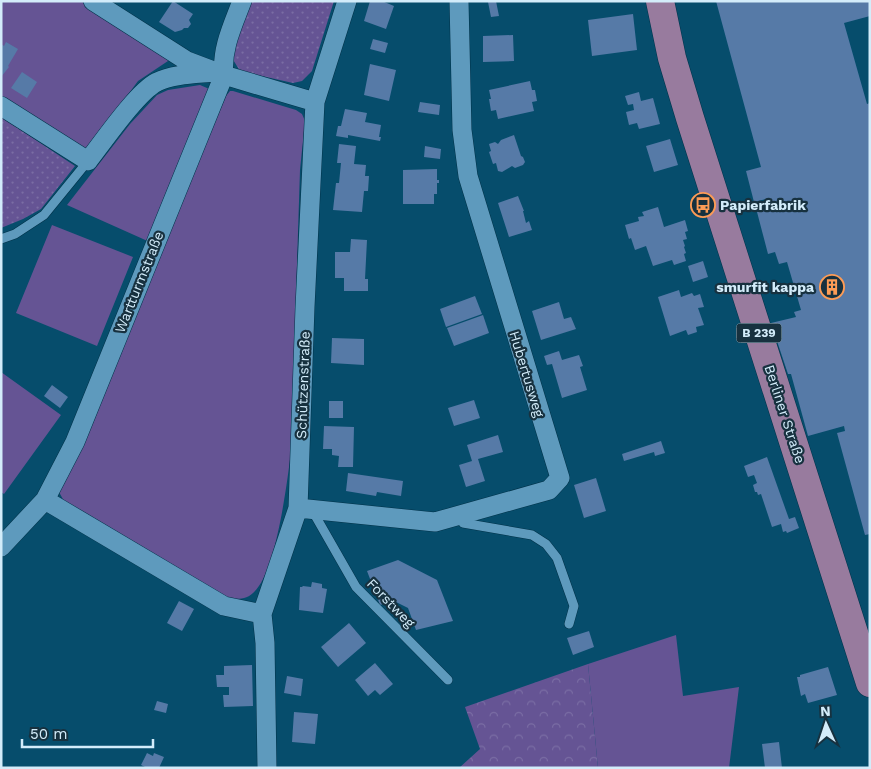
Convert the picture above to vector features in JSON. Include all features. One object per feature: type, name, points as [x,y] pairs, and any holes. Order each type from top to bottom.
[{"type":"main road","name":"Berliner Straße","points":[[660,1],[672,58],[690,118],[870,683]]},
{"type":"street","points":[[93,1],[187,61],[315,102]]},
{"type":"street","name":"Wartturmstraße","points":[[1,547],[45,500],[75,442],[220,73],[226,46],[242,1]]},
{"type":"street","name":"Schützenstraße","points":[[267,768],[265,644],[262,614],[305,509],[305,298],[315,102],[347,1]]},
{"type":"street","name":"Hubertusweg","points":[[305,509],[435,522],[549,490],[560,478],[468,176],[462,130],[459,1]]},
{"type":"street","points":[[1,106],[88,161],[140,95],[157,82],[186,75],[220,73]]},
{"type":"street","points":[[45,500],[224,606],[262,614]]},
{"type":"lane","points":[[1,239],[15,234],[44,215],[88,161]]},
{"type":"lane","name":"Forstweg","points":[[305,509],[356,587],[448,680]]},
{"type":"lane","points":[[460,515],[463,523],[532,535],[546,544],[557,558],[574,606],[569,624]]},
{"type":"green space","points":[[1,1],[81,1],[171,59],[138,81],[87,150],[1,96]]},
{"type":"green space","points":[[249,1],[334,1],[312,71],[302,81],[293,83],[240,71],[232,58]]},
{"type":"green space","points":[[200,85],[214,91],[152,243],[67,205],[130,124],[157,95],[168,90]]},
{"type":"green space","points":[[230,91],[296,110],[302,114],[305,121],[300,170],[291,452],[287,484],[274,548],[261,583],[250,595],[235,599],[228,599],[65,503],[59,492],[226,96]]},
{"type":"green space","points":[[1,117],[75,166],[41,209],[1,228]]},
{"type":"green space","points":[[52,225],[133,257],[97,346],[16,313]]},
{"type":"green space","points":[[1,372],[61,415],[4,494],[1,492]]},
{"type":"green space","points":[[676,635],[683,696],[739,687],[729,768],[598,768],[588,664]]},
{"type":"green space","points":[[588,664],[598,768],[459,768],[480,749],[465,707]]},
{"type":"building","points":[[173,1],[193,14],[189,20],[191,24],[188,28],[175,32],[159,22]]},
{"type":"building","points":[[370,1],[382,1],[394,6],[386,29],[364,21]]},
{"type":"building","points":[[496,1],[499,16],[491,17],[488,2]]},
{"type":"building","name":"smurfit kappa","points":[[716,1],[870,1],[870,16],[844,23],[867,104],[870,103],[870,534],[865,535],[837,433],[845,431],[844,426],[808,436],[791,374],[788,374],[771,323],[796,317],[794,312],[801,310],[787,262],[779,264],[775,252],[768,254],[757,212],[773,208],[770,198],[754,202],[746,171],[761,167]]},
{"type":"building","points":[[633,14],[637,50],[592,56],[588,20]]},
{"type":"building","points":[[513,35],[514,61],[483,62],[483,36]]},
{"type":"building","points":[[373,39],[388,43],[385,53],[370,49]]},
{"type":"building","points":[[6,42],[18,49],[9,67],[1,77],[1,44],[4,46]]},
{"type":"building","points":[[370,64],[396,70],[389,101],[364,95]]},
{"type":"building","points":[[22,72],[37,82],[27,98],[11,88]]},
{"type":"building","points":[[530,81],[532,90],[535,90],[537,101],[532,102],[534,111],[498,119],[496,110],[491,111],[489,90]]},
{"type":"building","points":[[639,92],[641,101],[653,98],[660,124],[639,129],[637,123],[629,125],[626,112],[634,110],[633,104],[628,105],[625,96]]},
{"type":"building","points":[[420,102],[440,105],[439,115],[418,112]]},
{"type":"building","points":[[345,109],[367,113],[365,122],[381,125],[380,141],[348,135],[348,138],[336,136],[338,126],[341,126]]},
{"type":"building","points":[[514,135],[525,162],[523,165],[515,168],[512,166],[502,172],[498,171],[496,163],[493,164],[489,152],[491,151],[489,144],[495,142],[498,144],[501,140]]},
{"type":"building","points":[[670,139],[678,165],[654,172],[646,146]]},
{"type":"building","points":[[339,144],[356,146],[354,164],[366,165],[365,176],[369,176],[368,191],[364,191],[362,212],[333,210],[336,183],[339,183],[341,163],[337,163]]},
{"type":"building","points":[[425,146],[441,149],[440,159],[424,157]]},
{"type":"building","points":[[437,169],[437,180],[439,180],[439,183],[437,183],[437,194],[434,194],[434,204],[403,204],[403,170]]},
{"type":"building","points":[[518,196],[526,223],[529,221],[532,230],[509,237],[498,203]]},
{"type":"building","points":[[658,207],[664,227],[685,220],[688,231],[685,232],[687,239],[683,240],[686,261],[674,265],[672,260],[653,266],[646,246],[635,250],[631,238],[629,239],[625,225],[639,221],[638,217],[644,216],[642,212]]},
{"type":"building","points":[[351,239],[367,240],[365,279],[368,279],[368,291],[344,291],[344,278],[335,278],[335,252],[350,252]]},
{"type":"building","points":[[703,261],[708,277],[693,282],[688,266]]},
{"type":"building","points":[[679,290],[681,297],[692,293],[694,296],[700,294],[704,307],[698,308],[704,325],[696,327],[697,332],[688,335],[686,330],[670,336],[658,297]]},
{"type":"building","points":[[475,296],[482,314],[446,327],[440,309]]},
{"type":"building","points":[[559,302],[564,319],[571,317],[576,329],[541,340],[532,311]]},
{"type":"building","points":[[483,315],[489,333],[454,346],[447,328]]},
{"type":"building","points":[[332,338],[364,339],[364,365],[331,363]]},
{"type":"building","points":[[559,351],[562,360],[579,355],[583,366],[580,367],[587,390],[562,398],[552,364],[547,365],[544,356]]},
{"type":"building","points":[[52,385],[68,397],[60,408],[44,396]]},
{"type":"building","points":[[474,400],[480,418],[454,426],[448,408]]},
{"type":"building","points":[[329,401],[343,401],[343,418],[329,418]]},
{"type":"building","points":[[324,426],[354,427],[353,467],[338,467],[339,456],[332,455],[332,449],[323,449]]},
{"type":"building","points":[[498,435],[503,452],[478,459],[485,481],[466,487],[459,465],[472,461],[467,445]]},
{"type":"building","points":[[661,441],[665,453],[655,456],[654,452],[624,461],[622,454]]},
{"type":"building","points":[[767,457],[789,519],[795,517],[799,528],[787,533],[786,531],[783,532],[781,524],[772,527],[761,494],[758,495],[755,492],[753,485],[757,483],[754,475],[748,477],[744,466]]},
{"type":"building","points":[[348,473],[403,481],[401,496],[377,492],[376,496],[346,491]]},
{"type":"building","points":[[596,478],[606,511],[584,518],[574,485]]},
{"type":"building","points":[[398,560],[437,580],[453,621],[416,630],[408,608],[394,601],[380,605],[367,571]]},
{"type":"building","points":[[312,582],[322,584],[322,588],[327,589],[323,613],[299,610],[300,587],[311,587]]},
{"type":"building","points":[[179,601],[194,609],[182,631],[167,623]]},
{"type":"building","points":[[349,623],[366,643],[338,667],[321,647]]},
{"type":"building","points":[[589,631],[594,647],[573,655],[567,638]]},
{"type":"building","points":[[375,663],[393,684],[380,695],[375,690],[368,696],[355,680]]},
{"type":"building","points":[[252,665],[253,706],[224,707],[223,695],[229,695],[229,687],[217,687],[216,675],[224,675],[224,666]]},
{"type":"building","points":[[828,667],[837,695],[808,703],[805,694],[801,696],[797,677]]},
{"type":"building","points":[[287,676],[303,679],[301,696],[284,693]]},
{"type":"building","points":[[157,701],[168,704],[166,713],[154,710]]},
{"type":"building","points":[[294,712],[318,714],[315,744],[292,742]]},
{"type":"building","points":[[779,742],[782,768],[765,768],[762,744]]},
{"type":"building","points":[[147,753],[153,756],[154,753],[164,757],[159,768],[147,768],[141,765]]},
{"type":"place","name":"Papierfabrik","points":[[703,205]]},
{"type":"place","name":"smurfit kappa","points":[[832,287]]}]
